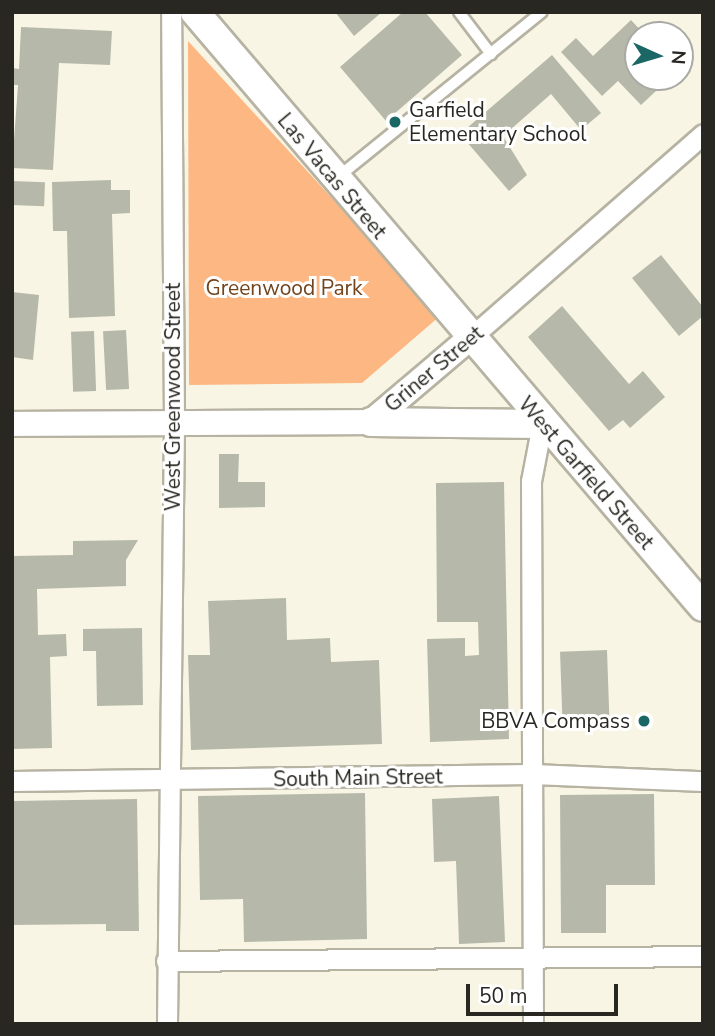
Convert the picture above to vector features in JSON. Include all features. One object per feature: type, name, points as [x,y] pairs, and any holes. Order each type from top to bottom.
[{"type":"main road","name":"Las Vacas Street","points":[[205,16],[335,180],[470,339]]},
{"type":"main road","name":"West Garfield Street","points":[[470,339],[703,607]]},
{"type":"main road","points":[[371,422],[542,424]]},
{"type":"street","name":"West Greenwood Street","points":[[167,1024],[174,422],[171,12]]},
{"type":"street","name":"Griner Street","points":[[12,424],[371,422],[702,137]]},
{"type":"street","points":[[533,1024],[531,481],[542,424]]},
{"type":"street","name":"South Main Street","points":[[12,781],[533,774],[703,781]]},
{"type":"street","points":[[166,961],[703,956]]},
{"type":"lane","points":[[459,12],[491,54]]},
{"type":"lane","points":[[335,180],[542,12]]},
{"type":"green space","name":"Greenwood Park","points":[[188,41],[440,316],[362,383],[189,385]]},
{"type":"building","points":[[335,12],[382,12],[354,36]]},
{"type":"building","points":[[403,12],[425,12],[462,55],[386,121],[340,67]]},
{"type":"building","points":[[21,27],[112,31],[110,65],[59,63],[53,170],[12,168],[18,85],[12,85],[12,68],[19,69]]},
{"type":"building","points":[[624,27],[624,87],[618,81],[602,96],[561,52],[576,38],[593,56]]},
{"type":"building","points":[[552,55],[601,113],[581,130],[551,94],[503,136],[527,175],[509,191],[460,134]]},
{"type":"building","points":[[628,91],[656,91],[641,105]]},
{"type":"building","points":[[111,180],[111,190],[130,190],[130,213],[112,214],[115,316],[69,318],[67,231],[53,231],[52,182]]},
{"type":"building","points":[[12,181],[45,182],[44,206],[12,205]]},
{"type":"building","points":[[661,255],[703,307],[703,316],[679,336],[632,278]]},
{"type":"building","points":[[12,292],[39,295],[33,360],[12,357]]},
{"type":"building","points":[[562,306],[629,384],[643,371],[665,397],[630,428],[623,420],[609,431],[528,337]]},
{"type":"building","points":[[126,330],[129,389],[106,390],[103,331]]},
{"type":"building","points":[[94,331],[96,391],[73,392],[71,332]]},
{"type":"building","points":[[219,454],[239,454],[238,482],[265,482],[265,507],[219,508]]},
{"type":"building","points":[[504,482],[509,739],[430,742],[427,639],[465,638],[465,656],[479,655],[478,622],[437,622],[436,483]]},
{"type":"building","points":[[138,540],[126,560],[126,586],[37,589],[38,635],[66,634],[67,656],[50,657],[52,748],[12,749],[12,556],[73,555],[73,541]]},
{"type":"building","points":[[286,598],[287,640],[330,638],[331,662],[379,660],[382,744],[191,750],[188,655],[210,655],[208,601]]},
{"type":"building","points":[[142,628],[143,705],[97,706],[96,651],[83,651],[83,629]]},
{"type":"building","points":[[607,650],[610,724],[563,726],[560,652]]},
{"type":"building","points":[[365,793],[367,939],[244,942],[243,899],[200,900],[198,796]]},
{"type":"building","points":[[654,794],[655,885],[606,885],[606,933],[561,933],[560,795]]},
{"type":"building","points":[[499,796],[505,942],[459,944],[456,861],[434,862],[432,799]]},
{"type":"building","points":[[137,799],[139,931],[106,931],[106,924],[12,925],[12,801]]},
{"type":"place","name":"Garfield Elementary School","points":[[395,122]]},
{"type":"place","name":"BBVA Compass","points":[[644,721]]}]
